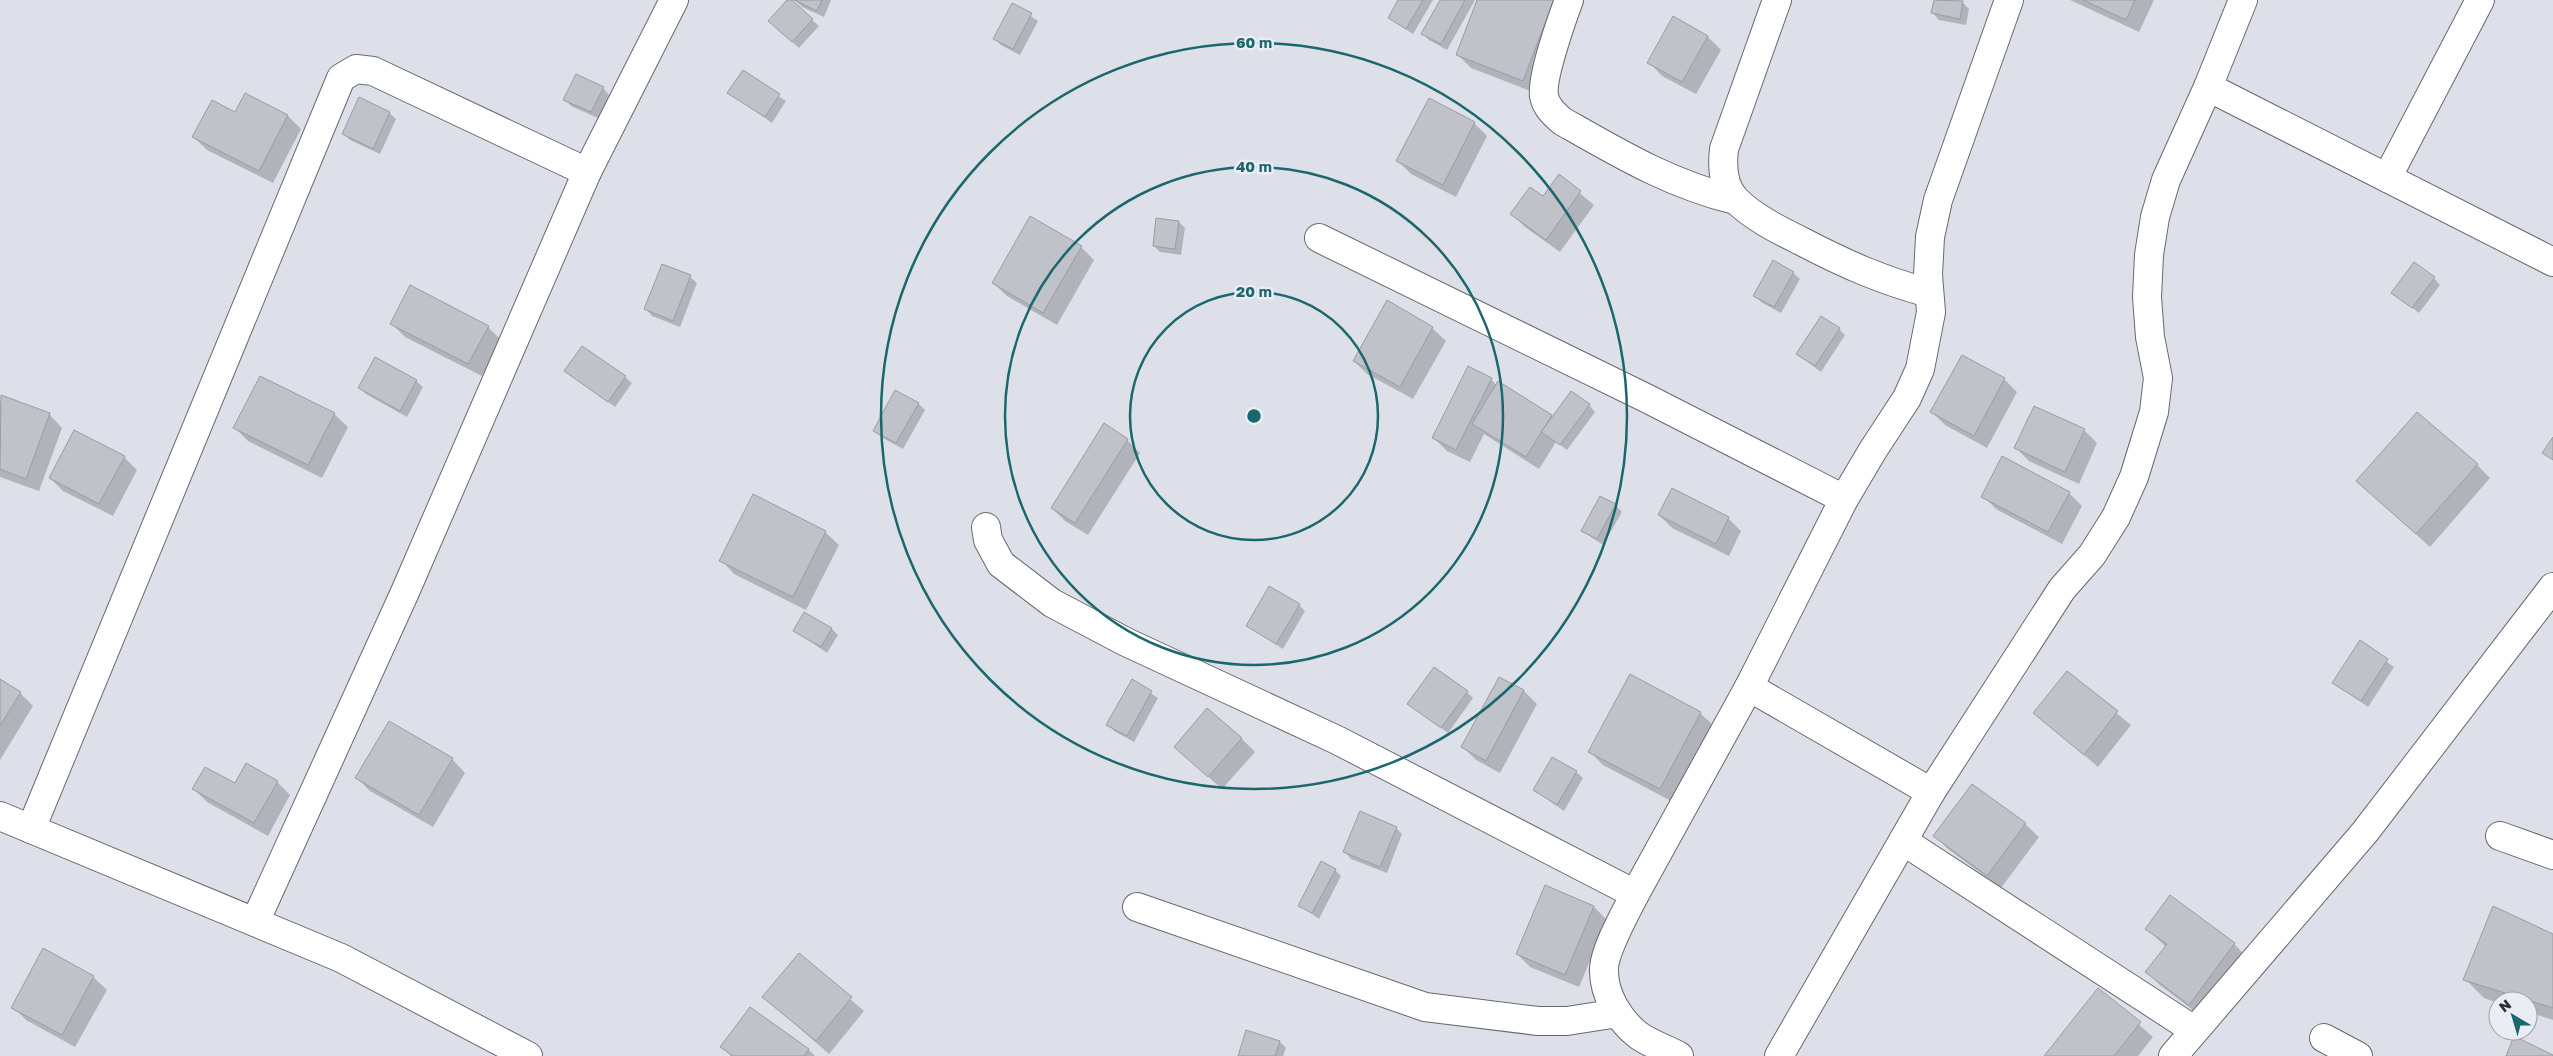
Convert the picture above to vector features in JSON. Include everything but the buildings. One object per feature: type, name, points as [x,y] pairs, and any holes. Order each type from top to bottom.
[{"type":"street","points":[[254,922],[405,592],[587,172],[674,0]]},
{"type":"street","points":[[1569,0],[1544,86],[1544,96],[1554,114],[1562,121],[1650,171],[1683,185],[1735,200],[1773,227],[1856,269],[1886,282],[1929,293]]},
{"type":"street","points":[[1735,200],[1724,175],[1724,150],[1777,0]]},
{"type":"street","points":[[1679,1056],[1640,1036],[1623,1021],[1612,1002],[1606,985],[1604,967],[1620,924],[1635,894],[1749,686],[1844,499],[1872,450],[1907,398],[1920,369],[1931,312],[1929,293],[1930,237],[1938,200],[2008,0]]},
{"type":"street","points":[[1779,1056],[1931,792],[2062,589],[2092,555],[2116,517],[2134,477],[2154,412],[2158,378],[2150,337],[2147,297],[2149,255],[2155,217],[2166,180],[2208,87],[2243,0]]},
{"type":"street","points":[[2387,178],[2480,0]]},
{"type":"street","points":[[31,829],[341,78],[356,69],[372,71],[587,172]]},
{"type":"street","points":[[2208,87],[2387,178],[2550,253]]},
{"type":"street","points":[[1319,238],[1648,399],[1844,499]]},
{"type":"street","points":[[986,527],[988,540],[1001,564],[1052,603],[1126,642],[1337,740],[1635,894]]},
{"type":"street","points":[[2173,1056],[2365,832],[2553,587]]},
{"type":"street","points":[[1749,686],[1931,792]]},
{"type":"street","points":[[0,816],[341,958],[528,1056]]},
{"type":"street","points":[[2500,836],[2553,855]]},
{"type":"street","points":[[1903,841],[2194,1030]]},
{"type":"street","points":[[1137,907],[1425,1007],[1538,1021],[1567,1021],[1618,1013]]},
{"type":"street","points":[[2324,1038],[2358,1056]]}]
